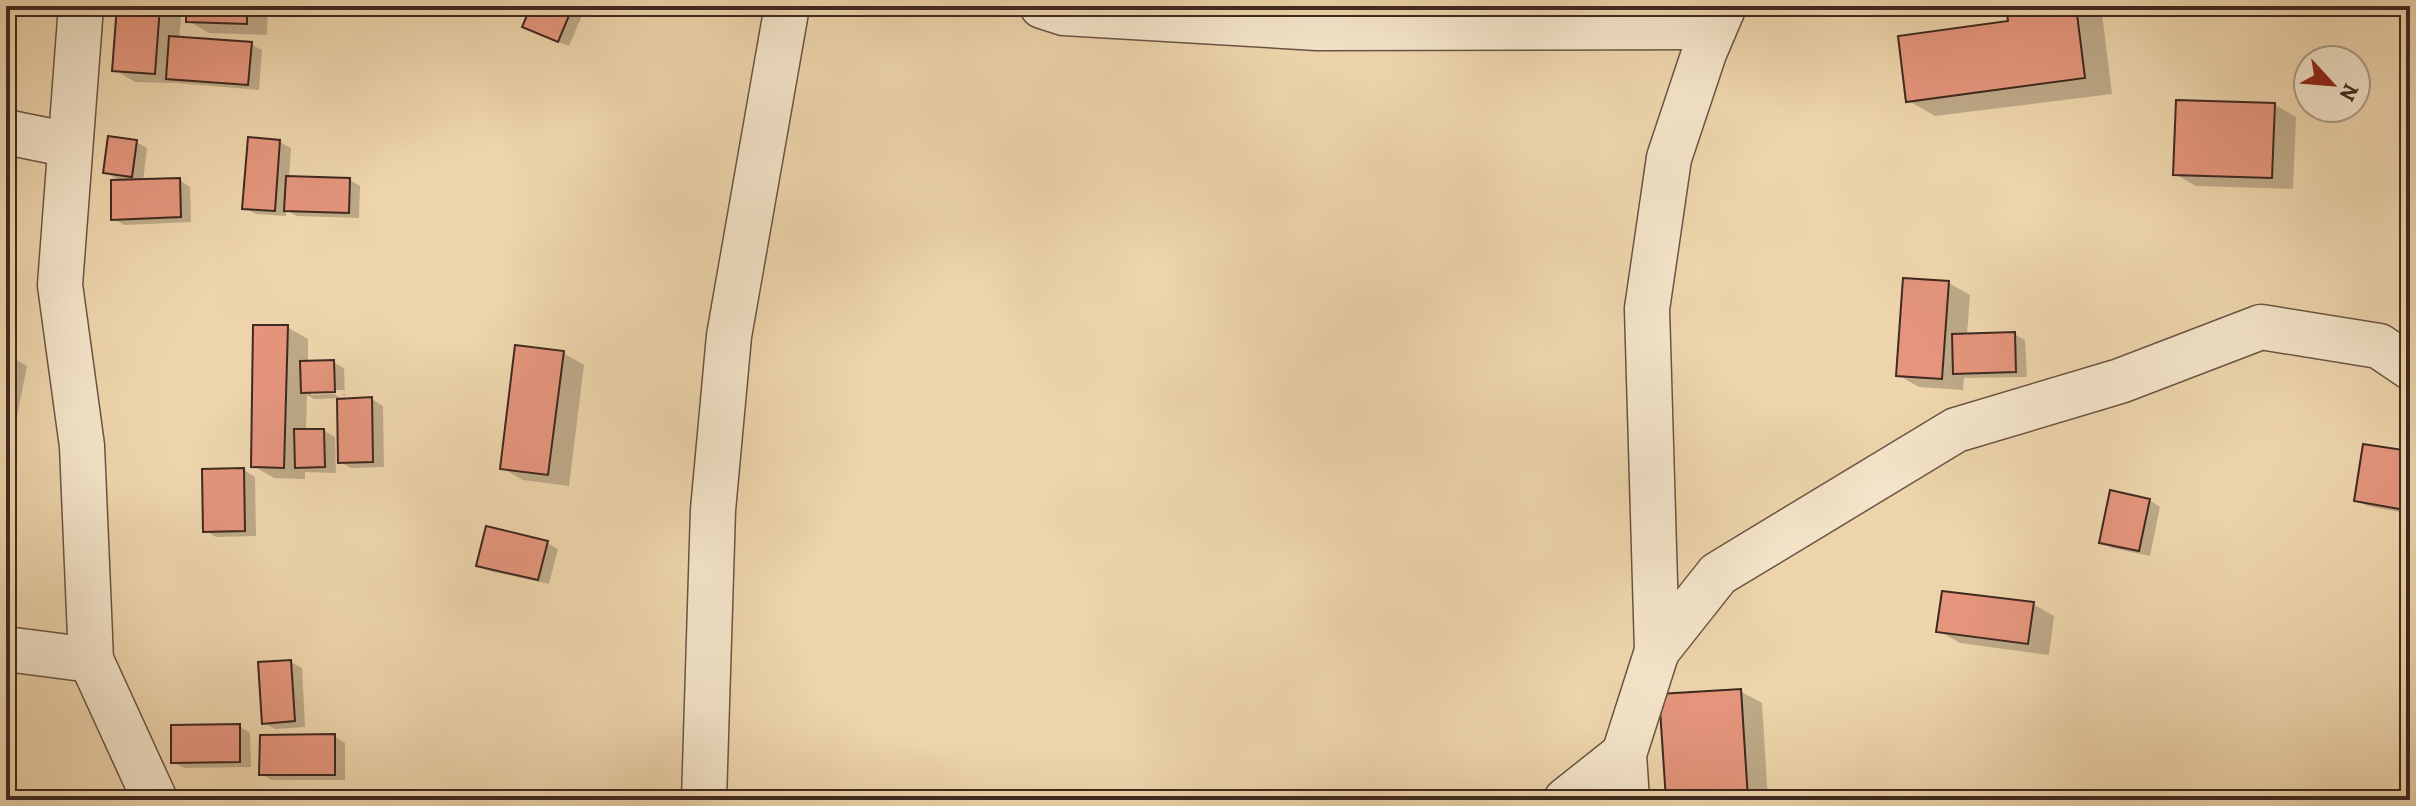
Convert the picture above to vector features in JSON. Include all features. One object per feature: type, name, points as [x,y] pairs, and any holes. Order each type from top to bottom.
[{"type":"street","points":[[81,6],[60,285],[82,446],[91,660],[155,800]]},
{"type":"street","points":[[704,800],[713,510],[729,336],[787,6]]},
{"type":"street","points":[[1042,6],[1064,13],[1317,28],[1719,16],[1669,158],[1647,309],[1657,651],[1624,754],[1627,800]]},
{"type":"street","points":[[6,132],[70,145]]},
{"type":"street","points":[[1657,651],[1718,574],[1956,430],[2120,381],[2261,327],[2379,346],[2410,367]]},
{"type":"street","points":[[6,649],[91,660]]},
{"type":"street","points":[[1566,800],[1624,754]]},
{"type":"building","points":[[117,6],[160,6],[155,74],[112,71]]},
{"type":"building","points":[[186,6],[247,6],[247,24],[186,22]]},
{"type":"building","points":[[302,6],[340,6],[339,10]]},
{"type":"building","points":[[531,6],[573,6],[558,42],[522,27]]},
{"type":"building","points":[[2006,6],[2076,6],[2085,78],[1906,102],[1898,36],[2008,21]]},
{"type":"building","points":[[169,36],[252,42],[248,85],[166,79]]},
{"type":"building","points":[[2176,100],[2275,103],[2272,178],[2173,175]]},
{"type":"building","points":[[108,136],[137,140],[132,177],[103,173]]},
{"type":"building","points":[[248,137],[280,140],[275,211],[242,209]]},
{"type":"building","points":[[286,176],[350,178],[349,213],[284,211]]},
{"type":"building","points":[[180,178],[181,217],[111,220],[111,180]]},
{"type":"building","points":[[1903,278],[1949,281],[1942,379],[1896,376]]},
{"type":"building","points":[[253,325],[288,325],[284,468],[251,467]]},
{"type":"building","points":[[2015,332],[2016,372],[1953,374],[1952,334]]},
{"type":"building","points":[[515,345],[564,351],[548,475],[500,469]]},
{"type":"building","points":[[334,360],[335,392],[301,393],[300,361]]},
{"type":"building","points":[[372,397],[373,462],[338,463],[337,399]]},
{"type":"building","points":[[294,429],[324,429],[325,467],[295,468]]},
{"type":"building","points":[[2363,444],[2410,451],[2410,481],[2405,510],[2354,501]]},
{"type":"building","points":[[244,468],[245,531],[203,532],[202,469]]},
{"type":"building","points":[[2110,490],[2150,499],[2139,551],[2099,543]]},
{"type":"building","points":[[486,526],[548,541],[538,580],[476,566]]},
{"type":"building","points":[[1942,591],[2034,602],[2028,644],[1936,632]]},
{"type":"building","points":[[291,660],[295,721],[262,724],[258,662]]},
{"type":"building","points":[[1741,689],[1748,799],[1666,800],[1659,694]]},
{"type":"building","points":[[240,724],[240,762],[171,763],[171,725]]},
{"type":"building","points":[[335,734],[335,775],[259,775],[260,735]]}]
